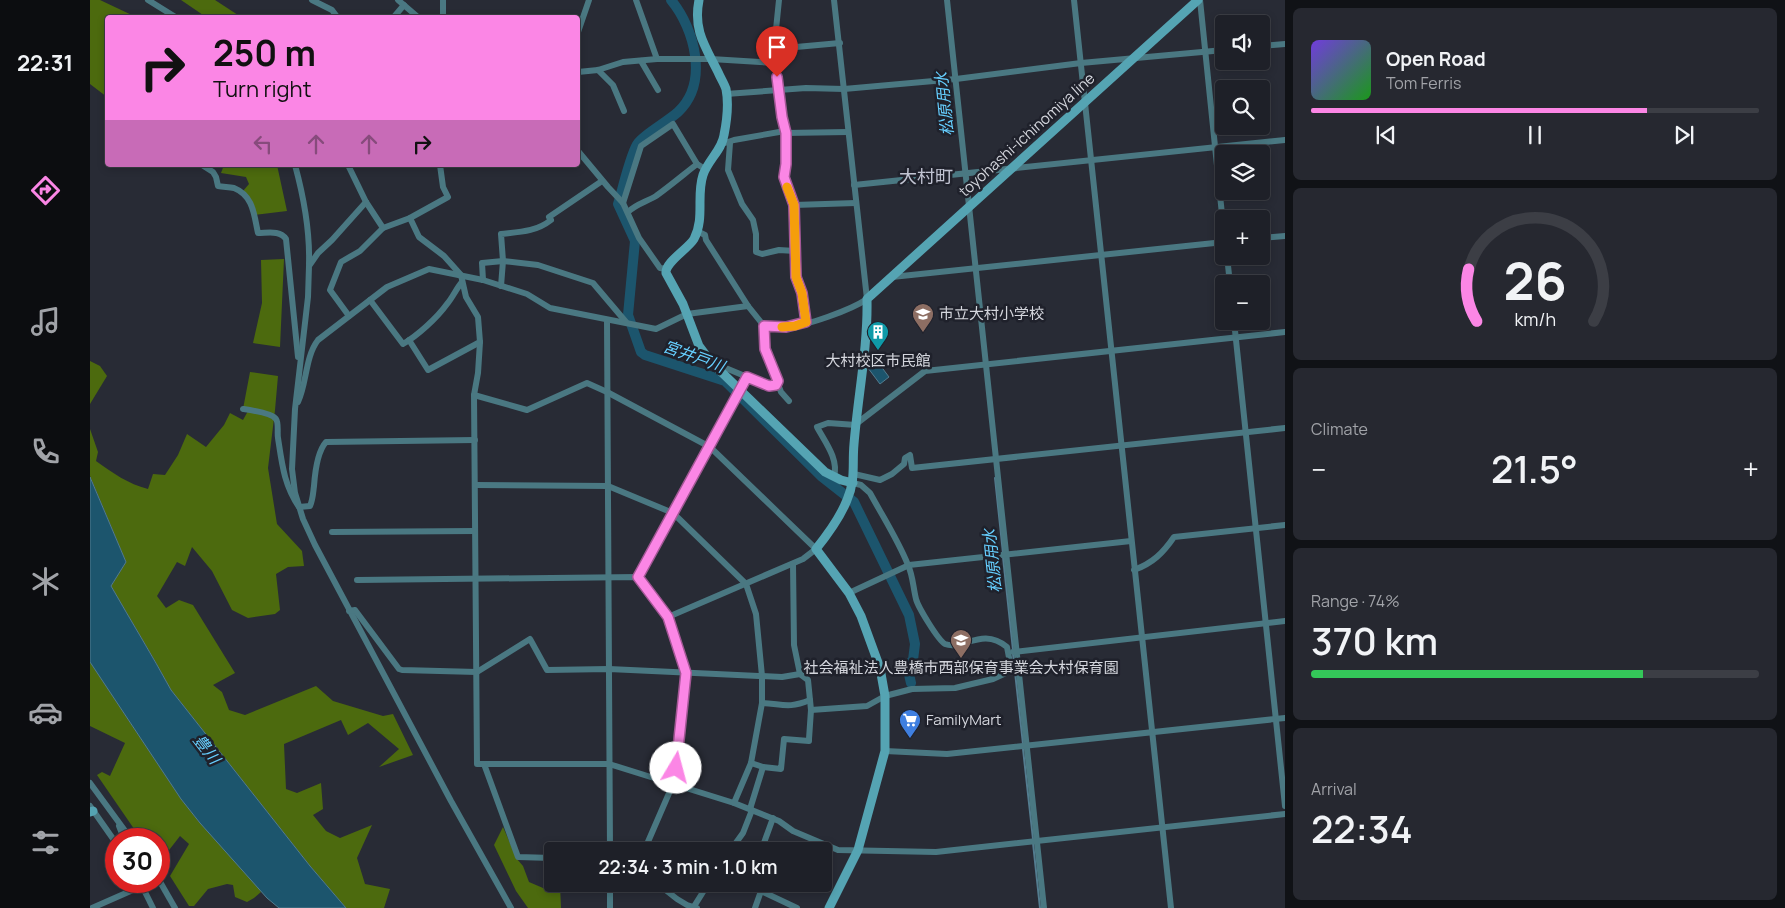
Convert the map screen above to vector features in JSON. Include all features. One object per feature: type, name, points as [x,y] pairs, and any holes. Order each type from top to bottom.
[{"type":"main road","points":[[699,0],[696,14],[698,30],[725,88],[728,109],[724,138],[726,143],[701,166],[700,215],[697,231],[688,247],[668,266],[666,270],[667,277],[680,297],[699,346],[739,394],[818,466],[834,477],[853,478]]},
{"type":"main road","name":"toyohashi-ichinomiya line","points":[[867,299],[1085,100],[1199,0]]},
{"type":"main road","points":[[829,908],[858,850],[885,751],[885,696],[880,668],[873,645],[849,593],[816,549],[829,533],[847,502],[853,478],[853,446],[868,326],[867,299]]},
{"type":"street","points":[[148,0],[172,15]]},
{"type":"street","points":[[312,0],[332,10],[336,15]]},
{"type":"street","points":[[398,0],[416,15]]},
{"type":"street","points":[[443,0],[443,15]]},
{"type":"street","points":[[580,26],[589,0]]},
{"type":"street","points":[[636,0],[657,59]]},
{"type":"street","points":[[779,0],[774,49],[778,91],[785,132],[786,164],[784,177],[794,205],[796,277],[802,293],[806,322]]},
{"type":"street","points":[[764,326],[786,327],[806,322],[842,312],[867,299],[834,0]]},
{"type":"street","points":[[948,0],[954,79],[964,174],[970,206],[974,269],[1013,652],[1034,841],[1044,908]]},
{"type":"street","points":[[1074,0],[1170,908]]},
{"type":"street","points":[[854,185],[1215,146],[1199,0]]},
{"type":"street","points":[[396,15],[404,5]]},
{"type":"street","points":[[774,49],[840,43]]},
{"type":"street","points":[[1270,45],[1285,44]]},
{"type":"street","points":[[726,94],[806,88],[844,88],[954,79],[1132,58],[1215,50]]},
{"type":"street","points":[[580,72],[598,70],[623,62],[657,59],[711,58],[775,63]]},
{"type":"street","points":[[641,61],[658,90]]},
{"type":"street","points":[[598,70],[613,85],[624,111]]},
{"type":"street","points":[[623,202],[641,146],[674,124],[701,166],[642,205],[635,206],[628,212]]},
{"type":"street","points":[[795,251],[779,250],[762,254],[756,252],[753,220],[742,204],[728,170],[726,143],[785,132],[848,132]]},
{"type":"street","points":[[1227,145],[1285,140]]},
{"type":"street","points":[[580,154],[602,181],[623,202],[639,238],[660,268],[666,270]]},
{"type":"street","points":[[205,167],[216,176],[218,186],[232,187],[246,196],[250,202],[258,234],[278,233],[283,234],[286,239],[300,369]]},
{"type":"street","points":[[296,167],[304,199],[308,227],[309,266],[308,297],[296,409],[292,469],[303,519],[451,801],[511,908]]},
{"type":"street","points":[[349,167],[366,202],[383,228]]},
{"type":"street","points":[[349,316],[330,290],[341,262],[360,251],[383,228],[410,218],[448,197],[443,187],[440,167]]},
{"type":"street","points":[[501,286],[501,234],[534,230],[544,226],[551,220],[549,217],[602,181]]},
{"type":"street","points":[[309,266],[318,252],[332,240],[366,202]]},
{"type":"street","points":[[794,205],[856,202]]},
{"type":"street","points":[[410,218],[419,237],[444,256],[462,278],[466,297],[478,318],[480,342],[478,374],[474,395],[477,764],[609,764],[734,803],[779,821],[793,831],[838,850],[936,852],[1285,814]]},
{"type":"street","points":[[697,231],[705,235],[706,240],[748,306],[764,326],[765,349],[781,392],[790,401]]},
{"type":"street","points":[[1270,237],[1285,236]]},
{"type":"street","points":[[890,277],[1215,243]]},
{"type":"street","points":[[483,280],[482,262],[538,265],[593,283],[627,323]]},
{"type":"street","points":[[296,409],[304,391],[306,372],[314,345],[318,340],[387,287],[429,269],[462,278],[483,280],[527,294],[550,308],[656,329],[687,314],[748,306]]},
{"type":"street","points":[[370,300],[403,344],[447,304],[462,278]]},
{"type":"street","points":[[607,320],[610,842]]},
{"type":"street","points":[[1235,330],[1285,806]]},
{"type":"street","points":[[834,477],[836,469],[834,458],[817,427],[828,423],[856,424],[925,371],[1285,332]]},
{"type":"street","points":[[409,340],[428,370],[480,342]]},
{"type":"street","points":[[711,362],[772,386],[776,385],[778,381]]},
{"type":"street","points":[[638,577],[747,377]]},
{"type":"street","points":[[474,395],[527,410],[587,383],[608,392],[710,447],[816,549],[793,564],[668,617]]},
{"type":"street","points":[[243,409],[266,414],[275,417],[277,420],[282,470],[290,493],[300,507]]},
{"type":"street","points":[[853,478],[880,480],[892,474],[904,464],[905,458],[910,455],[912,468],[1285,428]]},
{"type":"street","points":[[300,507],[310,506],[313,500],[318,464],[322,447],[326,442],[475,440]]},
{"type":"street","points":[[853,478],[870,493],[908,565],[915,585],[917,602],[942,642],[951,645],[987,638],[1004,644],[1013,652]]},
{"type":"street","points":[[475,485],[608,486],[673,513],[746,584],[756,614],[762,676],[762,703],[751,763],[734,803]]},
{"type":"street","points":[[1134,570],[1158,558],[1174,537],[1285,525]]},
{"type":"street","points":[[332,532],[475,532]]},
{"type":"street","points":[[849,593],[908,565],[1131,541]]},
{"type":"street","points":[[751,763],[763,767],[781,768],[784,739],[809,742],[811,710],[808,680],[800,674],[794,646],[793,564]]},
{"type":"street","points":[[357,580],[638,577]]},
{"type":"street","points":[[638,577],[668,617],[686,673],[673,784],[648,842]]},
{"type":"street","points":[[350,611],[355,610],[398,669],[476,672],[530,639],[547,670],[609,669],[762,676],[800,674]]},
{"type":"street","points":[[1013,652],[1285,621]]},
{"type":"street","points":[[811,710],[866,706],[885,696],[912,689],[955,688],[993,679],[1011,668],[1013,652]]},
{"type":"street","points":[[762,703],[794,706],[810,700]]},
{"type":"street","points":[[885,751],[947,754],[1285,718]]},
{"type":"street","points":[[484,764],[518,857],[544,858]]},
{"type":"street","points":[[736,842],[743,833],[763,767]]},
{"type":"street","points":[[90,783],[122,828]]},
{"type":"street","points":[[91,810],[107,828]]},
{"type":"street","points":[[764,842],[772,818]]},
{"type":"street","points":[[117,820],[119,828]]},
{"type":"street","points":[[103,824],[106,828]]},
{"type":"street","points":[[610,892],[610,908]]},
{"type":"street","points":[[668,892],[677,900],[695,907],[703,892]]},
{"type":"street","points":[[755,908],[762,892]]},
{"type":"street","points":[[764,892],[797,908]]},
{"type":"street","points":[[92,908],[123,893]]},
{"type":"street","points":[[146,893],[153,908]]},
{"type":"street","points":[[166,893],[175,908]]},
{"type":"green space","points":[[90,0],[100,0],[132,15],[105,15],[105,95],[90,84]]},
{"type":"green space","points":[[181,0],[215,0],[238,15],[203,15]]},
{"type":"green space","points":[[223,167],[277,167],[287,211],[254,215],[252,202],[243,191],[249,184],[246,177],[221,173]]},
{"type":"green space","points":[[284,259],[280,347],[253,343],[262,303],[261,260]]},
{"type":"green space","points":[[90,361],[100,366],[107,376],[90,404]]},
{"type":"green space","points":[[250,372],[278,376],[268,468],[277,524],[302,551],[304,566],[288,567],[276,574],[280,610],[275,614],[248,618],[232,610],[212,571],[192,547],[185,566],[177,562],[157,596],[166,608],[179,600],[193,605],[235,673],[213,685],[222,692],[229,710],[245,715],[316,686],[333,701],[383,716],[393,714],[413,755],[379,767],[399,749],[368,723],[348,735],[341,720],[284,744],[286,789],[297,793],[321,783],[323,809],[313,815],[326,831],[340,838],[372,825],[357,858],[365,884],[390,889],[384,908],[346,908],[310,866],[171,690],[111,586],[126,562],[90,476],[90,429],[98,452],[96,461],[127,481],[148,489],[153,474],[165,475],[178,455],[187,434],[206,447],[224,425],[230,413],[243,420],[248,411],[243,409]]},
{"type":"green space","points":[[90,662],[181,799],[261,892],[247,902],[235,897],[233,885],[227,884],[208,889],[194,906],[189,906],[170,876],[189,844],[180,836],[170,849],[170,828],[133,828],[97,775],[102,772],[110,776],[125,743],[90,726]]},
{"type":"green space","points":[[503,827],[529,882],[544,888],[544,892],[560,892],[561,908],[528,908],[516,891],[494,845]]},
{"type":"water","points":[[877,361],[889,377],[880,384],[868,368]]},
{"type":"water","name":"豊川","points":[[90,477],[126,562],[111,586],[171,690],[310,866],[346,908],[279,908],[267,898],[181,799],[90,662]]},
{"type":"waterway","name":"宮井戸川","points":[[671,0],[687,26],[692,41],[696,71],[693,86],[688,100],[678,112],[646,135],[635,147],[618,204],[635,241],[628,315],[641,352],[645,355],[725,381],[821,476],[854,502],[909,615],[915,644],[913,660],[907,666],[911,683]]},
{"type":"waterway","name":"松原用水","points":[[995,478],[1003,553]]},
{"type":"waterway","name":"松原用水","points":[[1003,557],[1013,650]]},
{"type":"waterway","name":"松原用水","points":[[1013,654],[1023,744]]},
{"type":"waterway","name":"松原用水","points":[[1023,749],[1033,839]]},
{"type":"waterway","name":"松原用水","points":[[1033,843],[1040,908]]},
{"type":"slow traffic","points":[[782,327],[795,326],[806,322],[802,293],[796,277],[794,205],[787,187]]},
{"type":"place","name":"市立大村小学校","points":[[923,333]]},
{"type":"place","name":"大村校区市民館","points":[[878,351]]},
{"type":"place","name":"社会福祉法人豊橋市西部保育事業会大村保育園","points":[[961,659]]},
{"type":"place","name":"FamilyMart","points":[[910,739]]},
{"type":"district","name":"大村町","points":[[926,177]]},
{"type":"route","points":[[676,768],[686,673],[668,617],[638,577],[747,377],[769,386],[776,385],[778,381],[765,349],[764,326],[786,327],[806,322],[802,293],[796,277],[794,205],[784,177],[786,133],[777,77]]}]
